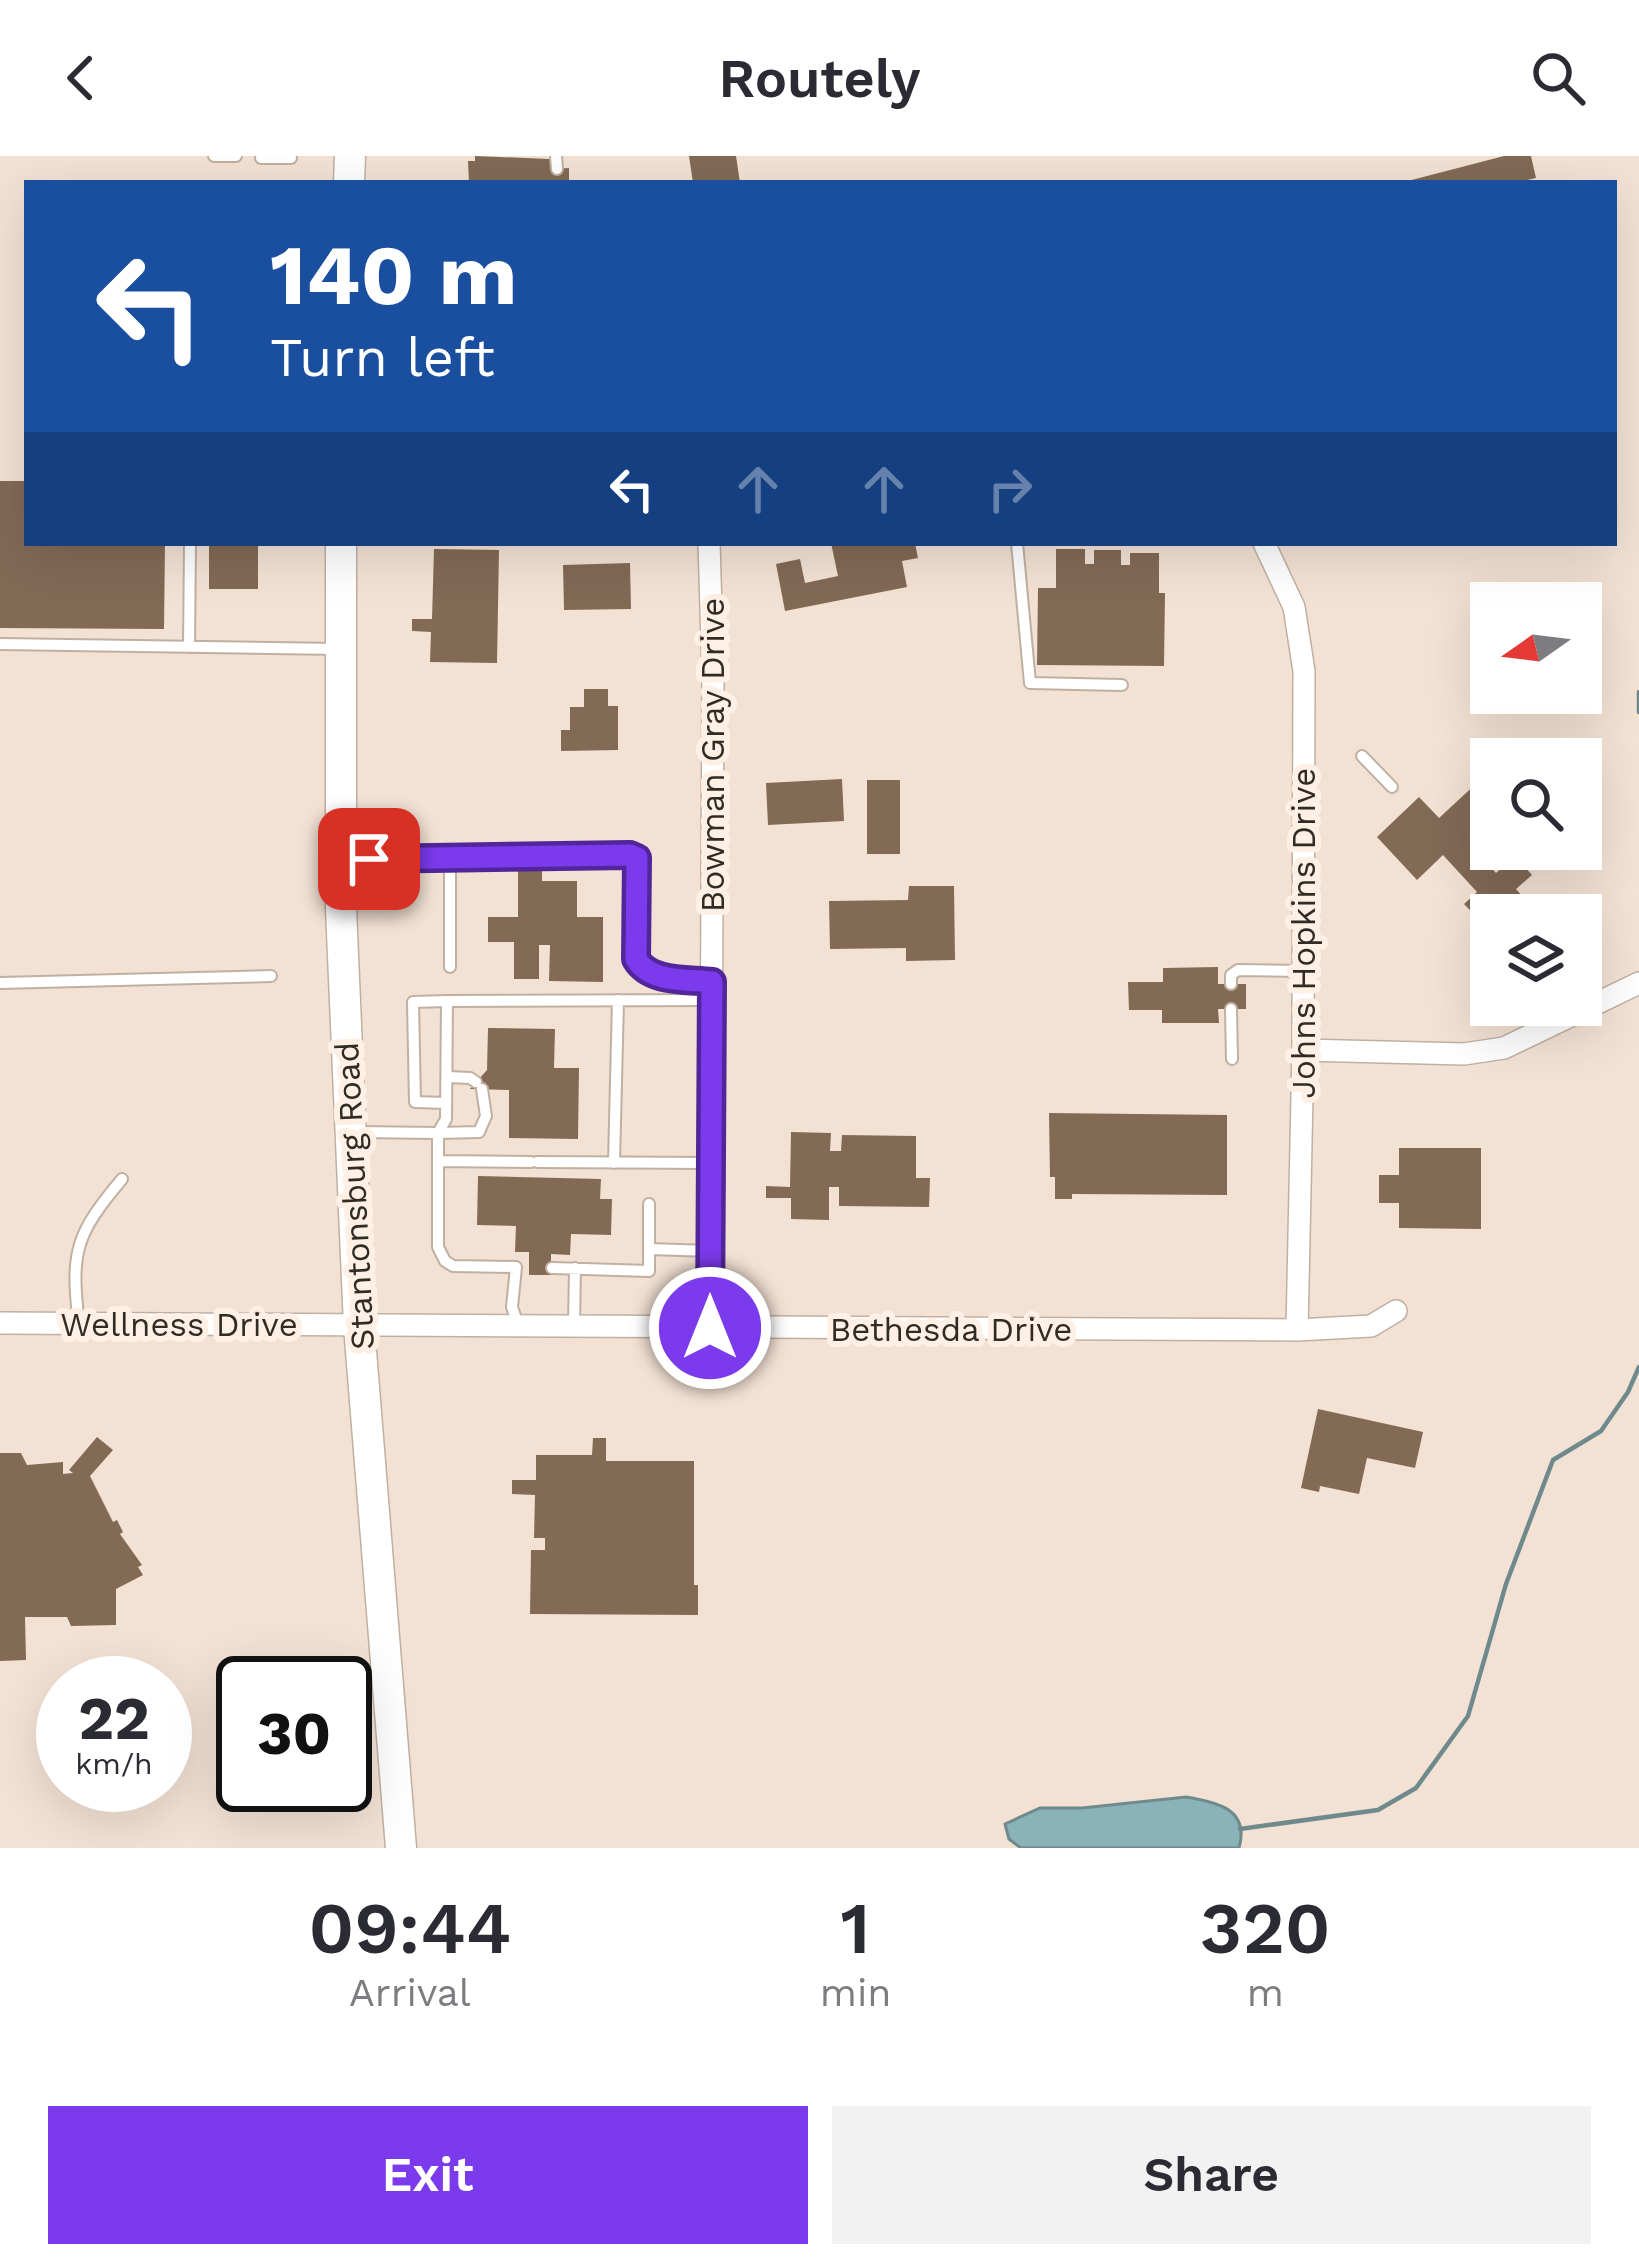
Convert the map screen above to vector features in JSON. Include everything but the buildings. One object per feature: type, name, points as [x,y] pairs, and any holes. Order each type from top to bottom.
[{"type":"main road","name":"Stantonsburg Road","points":[[341,546],[341,859],[350,1132],[359,1326],[401,1848]]},
{"type":"street","name":"Bowman Gray Drive","points":[[709,546],[713,652],[710,1328]]},
{"type":"street","name":"Johns Hopkins Drive","points":[[1265,546],[1294,607],[1304,671],[1297,1330]]},
{"type":"street","points":[[1303,1050],[1464,1054],[1504,1048],[1639,983]]},
{"type":"street","name":"Bethesda Drive","points":[[359,1326],[1297,1330],[1370,1326],[1396,1311]]},
{"type":"street","name":"Wellness Drive","points":[[0,1323],[359,1326]]},
{"type":"lane","points":[[214,156],[236,156]]},
{"type":"lane","points":[[261,158],[291,158]]},
{"type":"lane","points":[[189,647],[190,546]]},
{"type":"lane","points":[[1017,546],[1030,683],[1122,686]]},
{"type":"lane","points":[[0,644],[341,649]]},
{"type":"lane","points":[[1362,756],[1392,787]]},
{"type":"lane","points":[[341,859],[630,855],[637,858],[636,959],[641,968],[711,991]]},
{"type":"lane","points":[[449,857],[450,967]]},
{"type":"lane","points":[[1231,984],[1231,975],[1238,970],[1304,970]]},
{"type":"lane","points":[[0,983],[272,976]]},
{"type":"lane","points":[[446,1103],[415,1102],[413,1002],[617,1000],[711,991]]},
{"type":"lane","points":[[614,1163],[617,1000]]},
{"type":"lane","points":[[447,1001],[446,1119],[438,1132],[438,1246],[445,1262],[453,1266],[522,1268],[512,1307],[518,1325]]},
{"type":"lane","points":[[1231,1009],[1232,1059]]},
{"type":"lane","points":[[350,1132],[478,1132],[486,1116],[479,1086],[470,1078],[448,1077]]},
{"type":"lane","points":[[438,1161],[710,1163]]},
{"type":"lane","points":[[79,1324],[76,1256],[82,1232],[122,1178]]},
{"type":"lane","points":[[552,1268],[649,1271],[649,1204]]},
{"type":"lane","points":[[649,1249],[710,1251]]},
{"type":"lane","points":[[574,1326],[575,1268]]},
{"type":"water","points":[[1186,1797],[1219,1805],[1235,1816],[1240,1824],[1239,1848],[1021,1848],[1009,1839],[1005,1824],[1040,1808]]},
{"type":"waterway","points":[[1639,692],[1639,712]]},
{"type":"waterway","points":[[1240,1829],[1378,1810],[1416,1788],[1468,1716],[1506,1584],[1553,1460],[1601,1431],[1639,1367]]},
{"type":"route","points":[[369,859],[637,858],[636,959],[641,968],[655,976],[712,982],[710,1328]]}]
